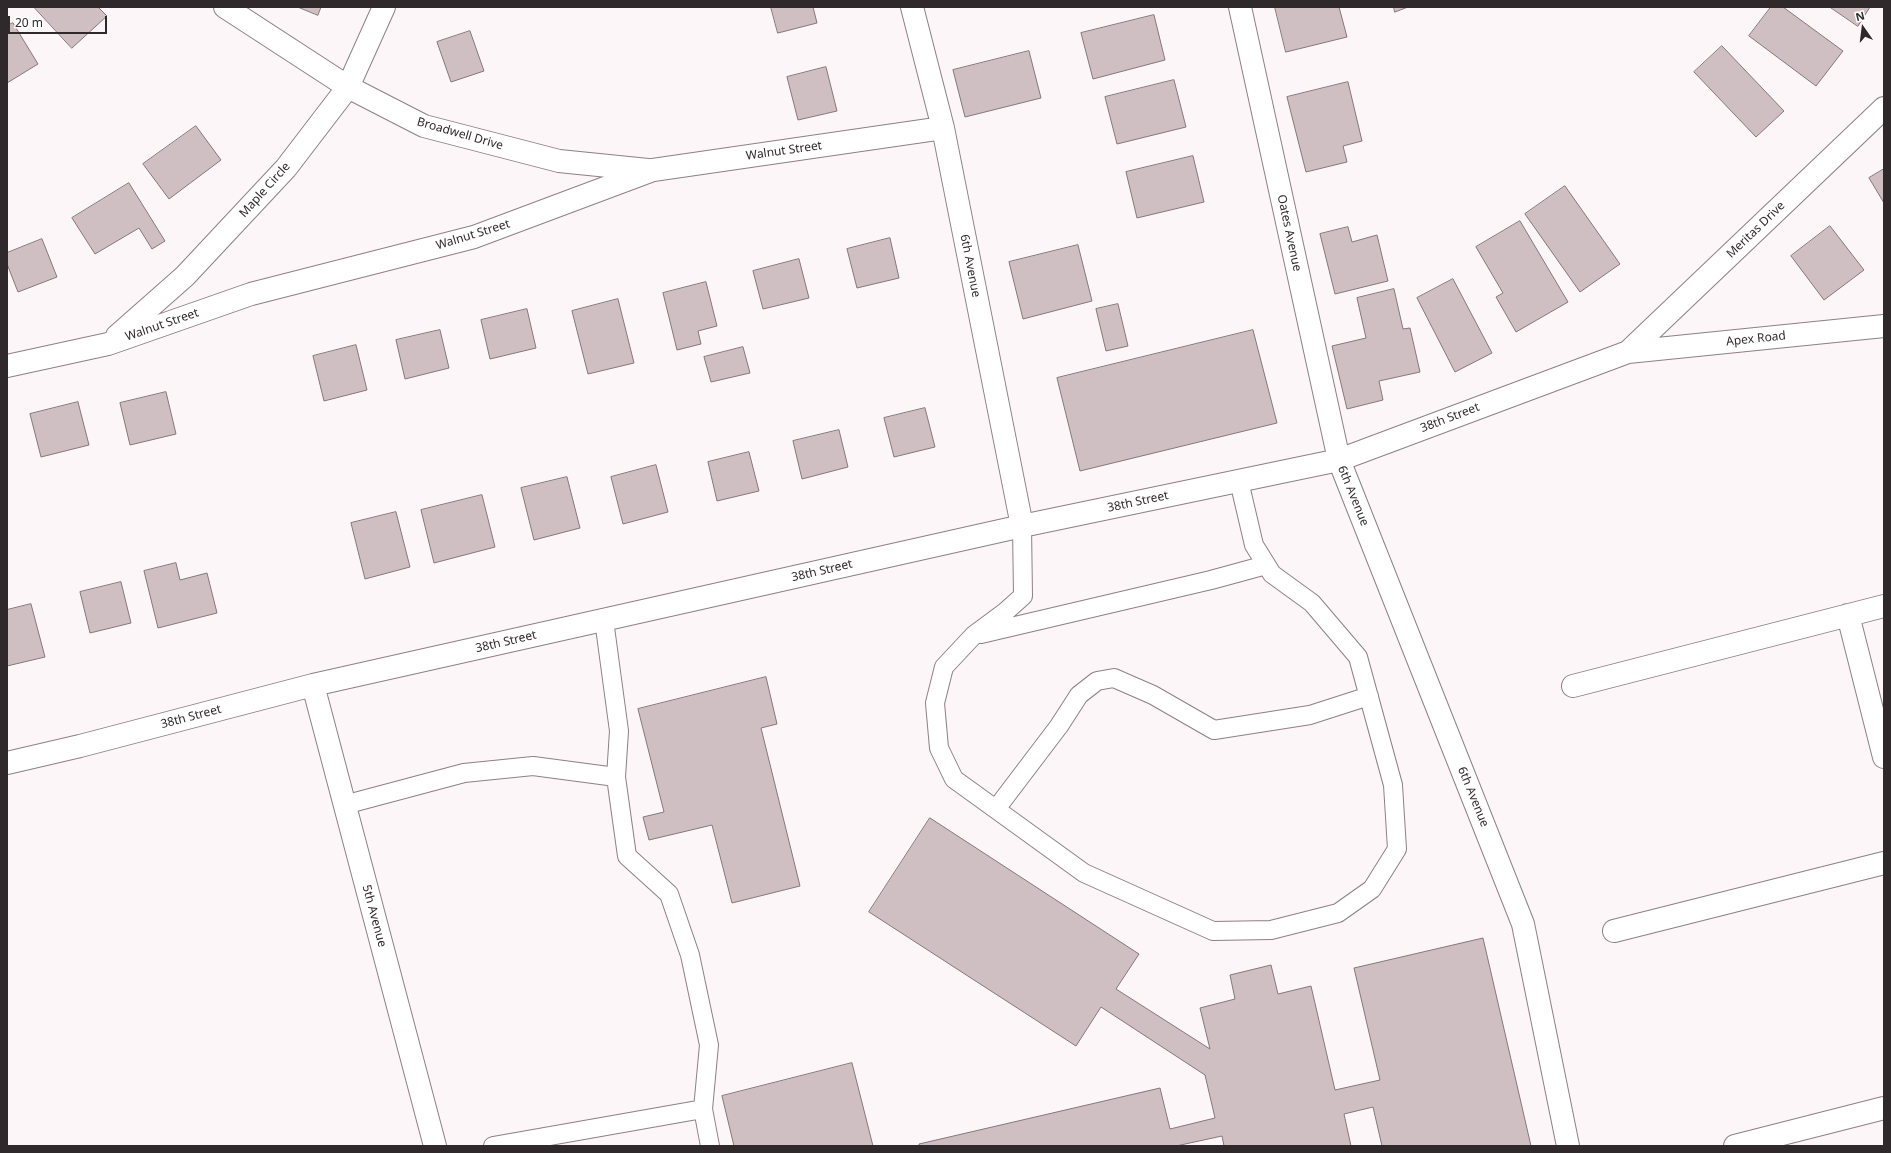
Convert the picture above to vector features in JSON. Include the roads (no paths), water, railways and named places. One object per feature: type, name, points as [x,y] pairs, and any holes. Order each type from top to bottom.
[{"type":"street","name":"Broadwell Drive","points":[[225,7],[348,87],[424,126],[558,161],[653,170]]},
{"type":"street","name":"Maple Circle","points":[[108,344],[185,276],[275,180],[348,87],[384,7]]},
{"type":"street","name":"6th Avenue","points":[[912,7],[943,128],[1022,526]]},
{"type":"street","name":"Oates Avenue","points":[[1240,7],[1338,460]]},
{"type":"street","name":"Meritas Drive","points":[[1628,352],[1884,108]]},
{"type":"street","name":"Walnut Street","points":[[7,366],[108,344],[251,294],[474,237],[653,170],[943,128]]},
{"type":"street","name":"Apex Road","points":[[1628,352],[1884,326]]},
{"type":"street","name":"38th Street","points":[[7,763],[80,746],[313,685],[1022,526],[1338,460],[1628,352]]},
{"type":"street","name":"6th Avenue","points":[[1338,460],[1523,924],[1568,1146]]},
{"type":"street","points":[[1573,686],[1884,606]]},
{"type":"street","points":[[1848,615],[1884,757]]},
{"type":"street","name":"5th Avenue","points":[[313,685],[435,1146]]},
{"type":"street","points":[[1614,931],[1884,863]]},
{"type":"street","points":[[1735,1146],[1884,1108]]},
{"type":"lane","points":[[1022,526],[1023,596],[1005,612],[974,635],[944,667],[935,704],[939,748],[954,779],[1084,872],[1213,931],[1271,930],[1338,913],[1372,889],[1397,849],[1393,785],[1358,657],[1312,603],[1272,574],[1254,545],[1238,481]]},
{"type":"lane","points":[[974,635],[1211,580],[1266,565]]},
{"type":"lane","points":[[604,620],[619,731],[616,777],[627,856],[669,894],[690,955],[709,1045],[703,1109],[710,1146]]},
{"type":"lane","points":[[996,809],[1059,726],[1079,695],[1097,681],[1114,678],[1153,695],[1214,730],[1310,715],[1369,696]]},
{"type":"lane","points":[[344,805],[471,773],[533,766],[616,777]]},
{"type":"lane","points":[[494,1146],[547,1142],[703,1109]]}]
